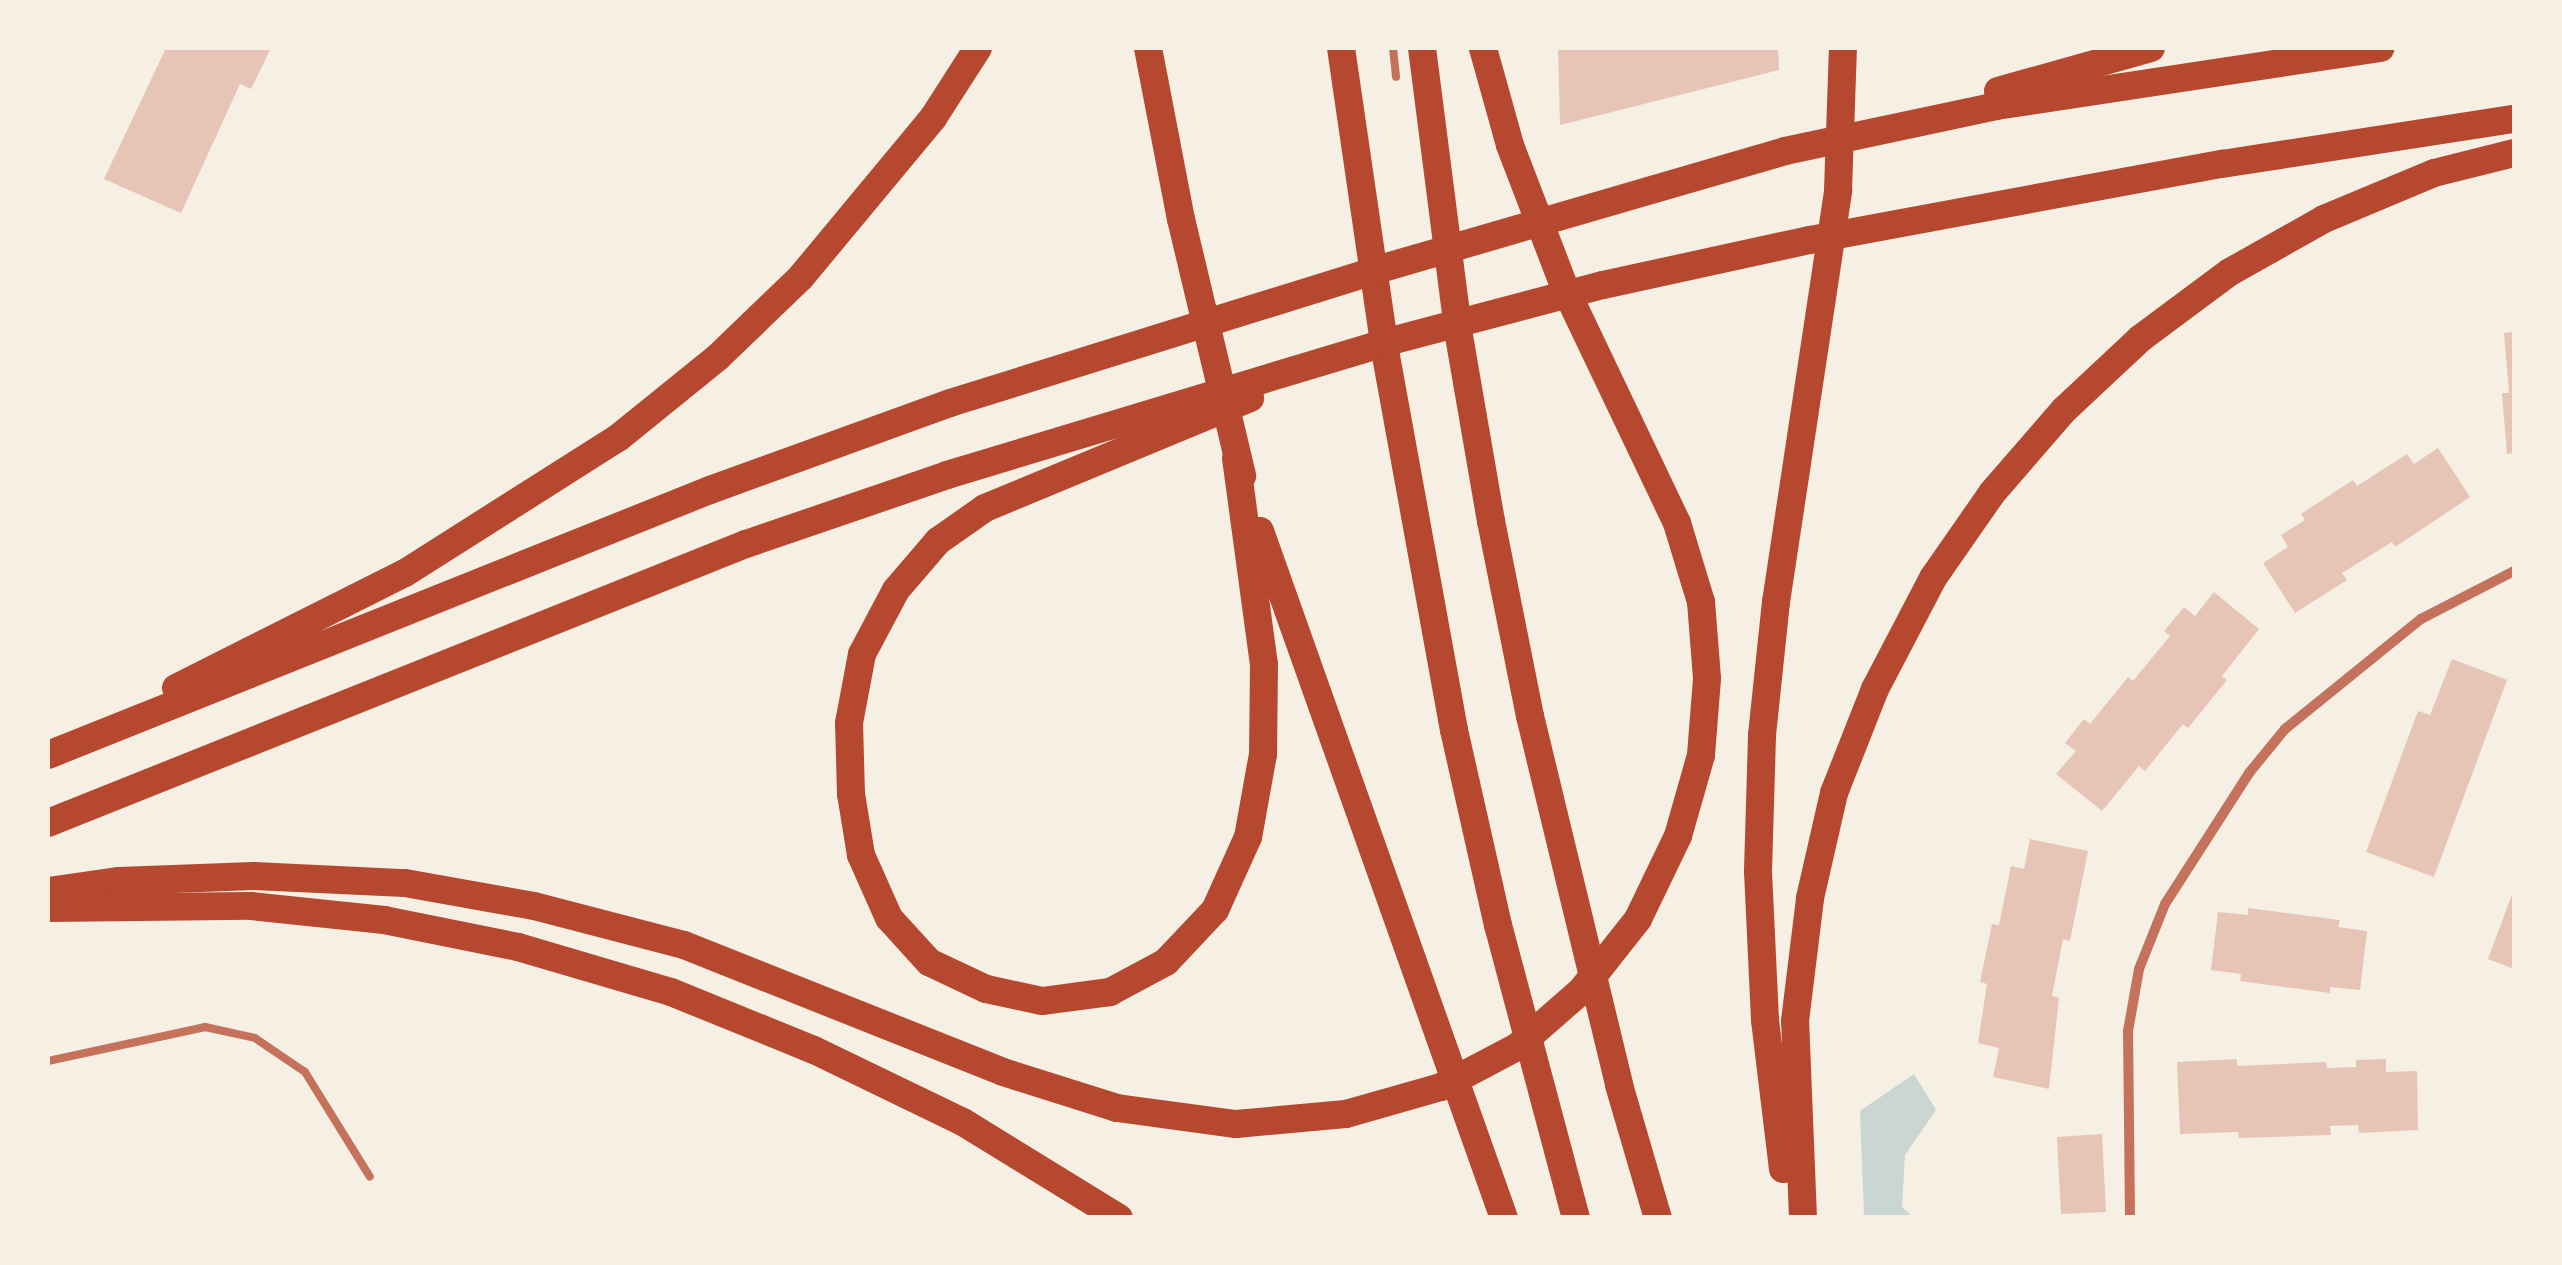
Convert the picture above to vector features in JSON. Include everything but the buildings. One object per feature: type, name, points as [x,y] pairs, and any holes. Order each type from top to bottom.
[{"type":"highway","points":[[48,746],[254,652],[406,573],[618,438],[718,356],[800,278],[933,118],[978,48]]},
{"type":"highway","points":[[1148,48],[1181,219],[1236,458],[1264,664],[1263,754],[1248,836],[1215,910],[1166,962],[1110,992],[1042,1000],[986,989],[929,962],[890,918],[861,855],[851,794],[850,722],[862,654],[906,578],[938,541],[985,508],[1387,342]]},
{"type":"highway","points":[[1158,48],[1181,219]]},
{"type":"highway","points":[[1341,48],[1386,356],[1454,730],[1498,925],[1576,1218]]},
{"type":"highway","points":[[1422,48],[1459,336],[1498,560],[1530,716],[1619,1085],[1658,1218]]},
{"type":"highway","points":[[48,892],[119,881],[254,876],[404,882],[534,906],[684,944],[1002,1072],[1117,1108],[1236,1124],[1346,1114],[1442,1086],[1517,1047],[1582,990],[1638,919],[1678,836],[1701,755],[1708,678],[1701,602],[1677,523],[1564,286],[1510,145],[1483,48]]},
{"type":"highway","points":[[1792,1218],[1765,1020],[1758,872],[1762,735],[1776,602],[1820,334],[1838,190],[1843,48]]},
{"type":"highway","points":[[48,755],[710,490],[950,403],[1458,245],[2150,48]]},
{"type":"highway","points":[[1786,152],[1996,106],[2381,48]]},
{"type":"highway","points":[[48,823],[746,544],[947,475],[1387,342],[1604,284],[1810,240],[2222,164],[2514,118]]},
{"type":"highway","points":[[1803,1218],[1795,1022],[1810,898],[1834,793],[1875,689],[1932,578],[1992,493],[2064,410],[2141,338],[2230,272],[2324,218],[2434,172],[2514,152]]},
{"type":"highway","points":[[1236,458],[1300,649],[1426,990],[1504,1218]]},
{"type":"highway","points":[[48,908],[251,906],[384,920],[518,946],[671,992],[814,1050],[963,1122],[1119,1218]]},
{"type":"street","points":[[2130,1218],[2128,1031],[2138,970],[2165,904],[2249,773],[2285,729],[2421,619],[2514,572]]},
{"type":"lane","points":[[1393,48],[1396,77]]},
{"type":"lane","points":[[48,1061],[206,1027],[255,1038],[305,1072],[370,1177]]},
{"type":"shaded area","points":[[1914,1074],[1936,1110],[1905,1155],[1902,1207],[1913,1217],[1864,1217],[1860,1111]]}]
